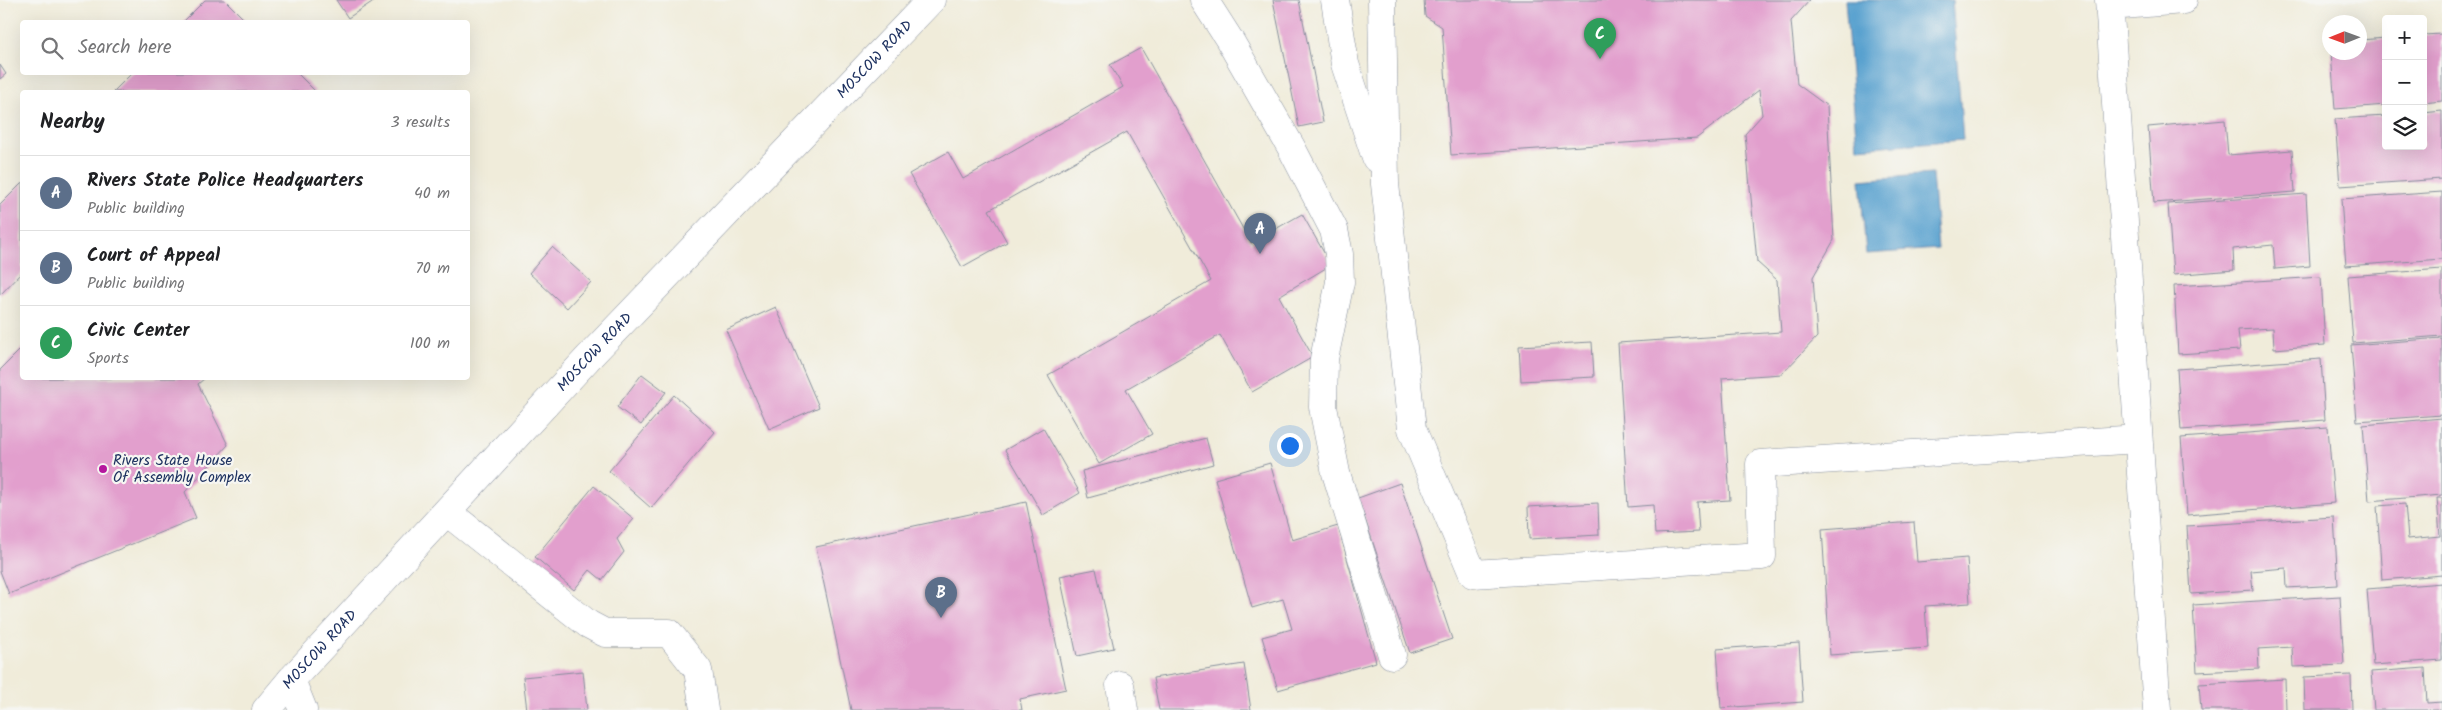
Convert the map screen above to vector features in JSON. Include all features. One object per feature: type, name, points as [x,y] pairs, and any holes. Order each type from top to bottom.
[{"type":"street","name":"MOSCOW ROAD","points":[[266,710],[291,680],[589,357],[931,0]]},
{"type":"street","points":[[1204,0],[1229,39],[1291,148],[1334,230],[1339,254],[1340,282],[1324,359],[1323,407],[1336,473],[1392,655]]},
{"type":"street","points":[[1335,0],[1345,64],[1385,184]]},
{"type":"street","points":[[1382,0],[1385,184],[1412,429],[1473,574],[1762,556],[1760,464],[2138,439]]},
{"type":"street","points":[[2156,710],[2109,3],[2183,0]]},
{"type":"street","points":[[447,512],[588,624],[604,633],[669,633],[698,670],[704,710]]},
{"type":"street","points":[[291,680],[303,710]]},
{"type":"water","points":[[1845,0],[1952,0],[1963,140],[1857,148]]},
{"type":"water","points":[[1932,174],[1938,249],[1866,254],[1860,180]]},
{"type":"building","points":[[205,0],[225,0],[245,20],[185,20]]},
{"type":"building","points":[[336,0],[375,0],[348,18]]},
{"type":"building","points":[[1273,0],[1299,0],[1323,122],[1299,127]]},
{"type":"building","points":[[1424,0],[1810,0],[1791,21],[1797,84],[1827,106],[1834,240],[1813,277],[1817,337],[1782,374],[1722,378],[1730,500],[1697,502],[1699,532],[1655,534],[1653,505],[1628,507],[1618,343],[1781,332],[1777,280],[1757,262],[1745,134],[1762,115],[1759,90],[1697,138],[1451,155],[1442,27],[1425,16]]},
{"type":"building","points":[[2442,34],[2442,101],[2427,103],[2427,35]]},
{"type":"building","points":[[2382,38],[2382,105],[2335,109],[2332,60],[2367,60],[2367,39]]},
{"type":"building","points":[[1141,48],[1251,243],[1302,214],[1331,265],[1279,296],[1313,357],[1252,392],[1220,335],[1126,389],[1152,434],[1099,464],[1048,375],[1211,281],[1127,132],[989,210],[1007,242],[962,267],[909,174],[948,152],[963,179],[1123,87],[1110,65]]},
{"type":"building","points":[[0,65],[6,74],[0,79]]},
{"type":"building","points":[[130,75],[299,75],[314,90],[115,90]]},
{"type":"building","points":[[2442,111],[2442,179],[2340,186],[2335,119],[2382,116],[2382,150],[2427,150],[2427,113]]},
{"type":"building","points":[[2225,120],[2228,155],[2292,150],[2295,192],[2154,203],[2148,127]]},
{"type":"building","points":[[20,185],[20,274],[0,295],[0,205]]},
{"type":"building","points":[[2442,192],[2442,259],[2346,266],[2341,199]]},
{"type":"building","points":[[2306,194],[2310,266],[2275,269],[2273,245],[2233,249],[2234,270],[2173,275],[2168,204]]},
{"type":"building","points":[[552,247],[591,282],[567,308],[529,273]]},
{"type":"building","points":[[2442,269],[2442,336],[2353,343],[2348,276]]},
{"type":"building","points":[[2321,277],[2325,345],[2274,349],[2273,328],[2238,330],[2240,350],[2178,354],[2174,286]]},
{"type":"building","points":[[776,307],[819,407],[769,429],[726,330]]},
{"type":"building","points":[[2442,338],[2442,415],[2357,421],[2351,345]]},
{"type":"building","points":[[1592,342],[1594,377],[1521,381],[1519,346]]},
{"type":"building","name":"Rivers State House Of Assembly Complex","points":[[20,350],[20,380],[203,380],[198,384],[228,445],[185,492],[196,518],[9,594],[0,571],[0,370]]},
{"type":"building","points":[[2321,359],[2325,420],[2181,430],[2177,369]]},
{"type":"building","points":[[642,374],[666,392],[641,425],[617,407]]},
{"type":"building","points":[[674,395],[715,432],[651,508],[609,471]]},
{"type":"building","points":[[2442,418],[2442,495],[2369,501],[2363,425]]},
{"type":"building","points":[[2328,427],[2334,503],[2187,515],[2181,438]]},
{"type":"building","points":[[1043,428],[1080,493],[1043,515],[1005,450]]},
{"type":"building","points":[[1206,438],[1213,464],[1088,498],[1082,471]]},
{"type":"building","points":[[1270,463],[1292,540],[1338,526],[1376,662],[1278,690],[1262,637],[1292,629],[1283,599],[1252,608],[1215,479]]},
{"type":"building","points":[[1400,483],[1452,639],[1410,653],[1358,498]]},
{"type":"building","points":[[594,486],[634,519],[617,539],[624,552],[602,580],[590,570],[574,590],[535,557]]},
{"type":"building","points":[[2437,498],[2442,498],[2442,575],[2382,580],[2377,506],[2405,504],[2408,539],[2440,536]]},
{"type":"building","points":[[1026,502],[1066,689],[1020,699],[1022,710],[851,710],[816,547]]},
{"type":"building","points":[[1598,503],[1599,535],[1529,539],[1528,507]]},
{"type":"building","points":[[2334,517],[2338,585],[2287,588],[2286,568],[2251,571],[2253,590],[2191,594],[2187,526]]},
{"type":"building","points":[[1914,522],[1917,562],[1967,558],[1970,603],[1925,606],[1928,648],[1830,655],[1822,529]]},
{"type":"building","points":[[1096,569],[1114,648],[1077,656],[1060,576]]},
{"type":"building","points":[[2442,583],[2442,660],[2373,665],[2367,589]]},
{"type":"building","points":[[2340,596],[2344,665],[2293,667],[2292,647],[2258,649],[2259,669],[2197,672],[2193,605]]},
{"type":"building","points":[[1799,643],[1803,702],[1721,708],[1717,649]]},
{"type":"building","points":[[1244,664],[1251,710],[1159,710],[1153,678]]},
{"type":"building","points":[[2425,668],[2427,703],[2442,702],[2442,710],[2374,710],[2371,672]]},
{"type":"building","points":[[583,671],[587,710],[527,710],[523,677]]},
{"type":"building","points":[[2351,675],[2352,710],[2305,710],[2304,677]]},
{"type":"building","points":[[2285,679],[2286,710],[2201,710],[2199,684]]},
{"type":"place","name":"Civic Center","points":[[1600,59]]},
{"type":"place","name":"Rivers State Police Headquarters","points":[[1260,254]]},
{"type":"place","name":"Rivers State House Of Assembly Complex","points":[[103,469]]},
{"type":"place","name":"Court of Appeal","points":[[941,618]]}]
